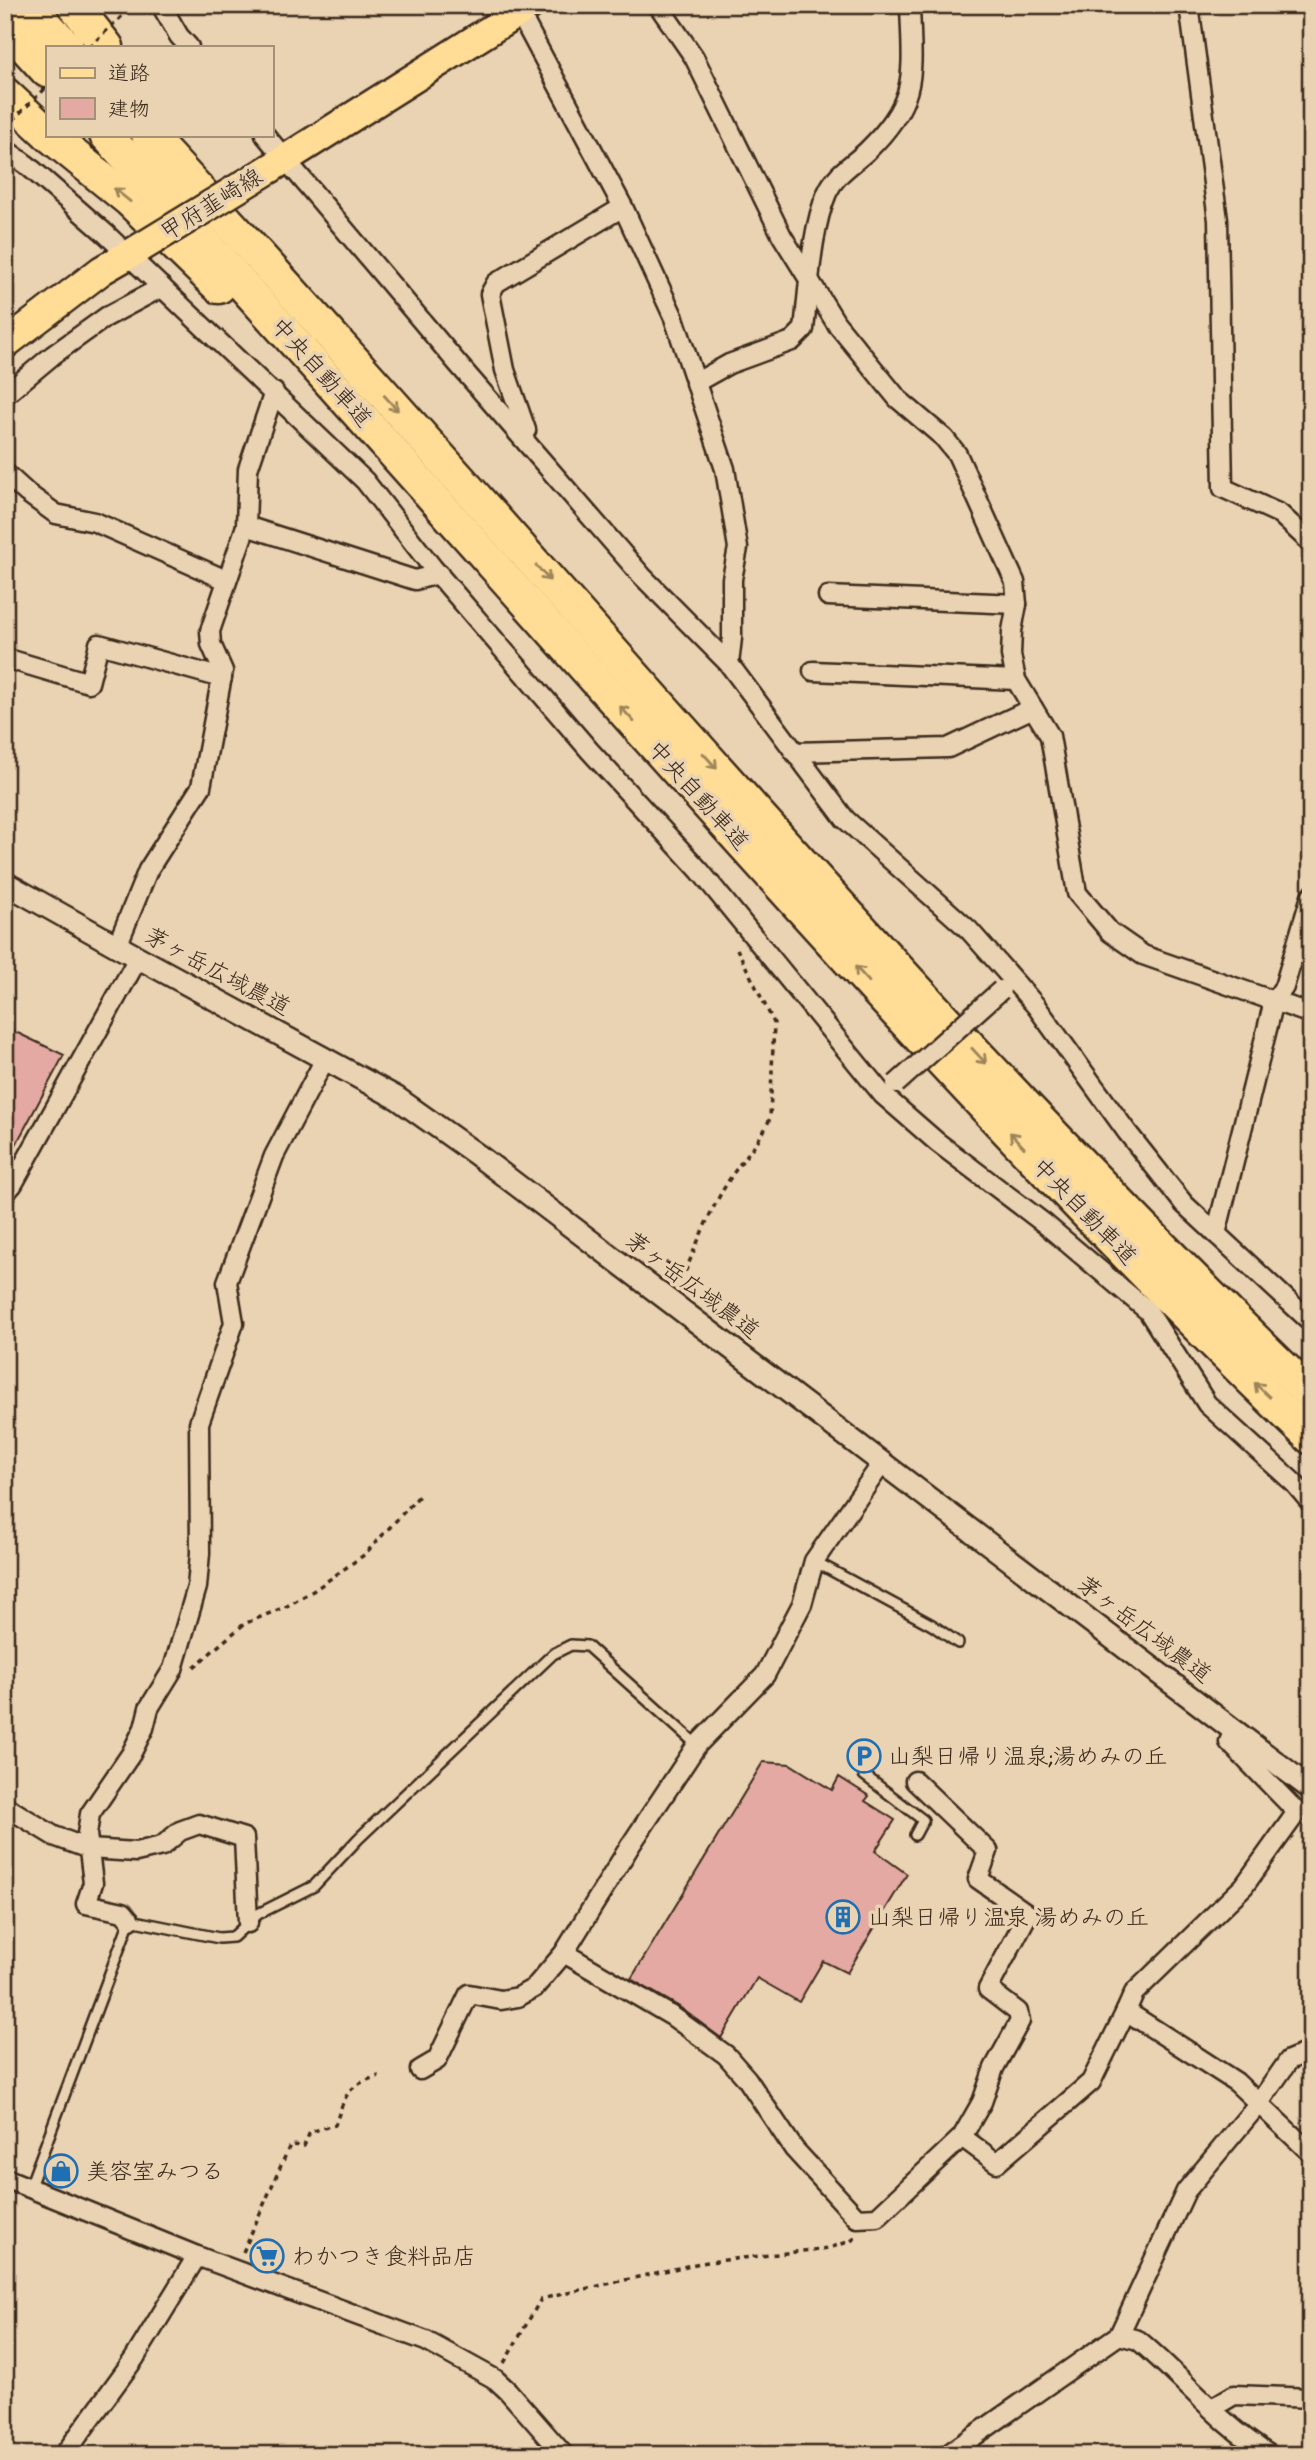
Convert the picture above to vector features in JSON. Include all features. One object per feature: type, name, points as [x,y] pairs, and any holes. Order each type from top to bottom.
[{"type":"highway","points":[[28,5],[66,46]]},
{"type":"highway","points":[[74,5],[106,46]]},
{"type":"highway","points":[[5,25],[46,70]]},
{"type":"highway","points":[[5,94],[46,132]]},
{"type":"highway","points":[[50,136],[129,200],[419,480]]},
{"type":"highway","name":"中央自動車道","points":[[107,136],[891,1006],[1206,1336],[1311,1438]]},
{"type":"highway","name":"中央自動車道","points":[[149,136],[895,965],[1048,1128],[1249,1335],[1311,1394]]},
{"type":"highway","points":[[177,136],[366,375]]},
{"type":"main road","name":"甲府韮崎線","points":[[5,344],[102,270],[524,9]]},
{"type":"street","points":[[162,5],[179,36],[188,46]]},
{"type":"street","points":[[658,5],[694,57],[782,236],[836,323],[898,399],[944,438],[957,454],[1015,582],[1017,604],[1011,655],[1016,680],[1050,736],[1077,893],[1110,932],[1143,955],[1311,1014]]},
{"type":"street","points":[[695,383],[729,364],[792,341],[803,329],[818,221],[827,193],[839,173],[880,138],[898,116],[906,98],[912,72],[910,5]]},
{"type":"street","points":[[1189,5],[1218,220],[1223,488],[1280,514],[1311,542]]},
{"type":"street","points":[[524,9],[623,207],[674,318],[725,469],[738,548],[732,579],[729,664]]},
{"type":"street","points":[[265,136],[278,163],[642,576],[729,664],[845,819],[969,930],[1007,985],[1036,1006],[1127,1132],[1184,1204],[1311,1322]]},
{"type":"street","points":[[5,149],[134,251],[162,287],[365,481],[439,574],[590,751],[700,871],[739,919],[937,1142],[1045,1224],[1148,1311],[1207,1404],[1294,1483],[1311,1503]]},
{"type":"street","points":[[520,435],[526,430],[505,370],[490,294],[496,283],[623,207]]},
{"type":"street","points":[[5,395],[53,355],[106,317],[162,287]]},
{"type":"street","points":[[117,946],[148,870],[201,787],[223,671],[211,644],[210,631],[246,526],[248,469],[274,393]]},
{"type":"street","points":[[5,473],[56,514],[95,522],[226,580]]},
{"type":"street","points":[[246,526],[415,580],[439,574]]},
{"type":"street","points":[[828,596],[1017,604]]},
{"type":"street","points":[[5,658],[89,683],[99,644],[222,678]]},
{"type":"street","points":[[813,671],[1016,680]]},
{"type":"street","points":[[794,752],[948,748],[1033,708]]},
{"type":"street","name":"茅ヶ岳広域農道","points":[[5,883],[409,1106],[883,1462],[1311,1789]]},
{"type":"street","points":[[1216,1234],[1275,1001],[1284,988],[1311,895]]},
{"type":"street","points":[[5,1193],[13,1185],[138,958]]},
{"type":"street","points":[[889,1089],[1007,985]]},
{"type":"street","points":[[130,1920],[123,1912],[86,1903],[93,1883],[87,1834],[90,1814],[131,1754],[144,1728],[149,1708],[173,1669],[197,1587],[200,1553],[199,1423],[234,1323],[228,1282],[274,1156],[326,1059]]},
{"type":"street","points":[[420,2070],[437,2060],[469,1994],[501,2000],[518,1997],[534,1988],[564,1953],[697,1745],[765,1675],[802,1604],[814,1561],[883,1462]]},
{"type":"street","points":[[962,2137],[997,2162],[1091,2082],[1134,1993],[1244,1886],[1297,1812],[1229,1742],[1234,1730]]},
{"type":"street","points":[[564,1953],[672,2017],[726,2055],[747,2079],[794,2149],[857,2218],[877,2217],[962,2137],[982,2102],[994,2068],[1020,2021],[1018,2012],[988,1989],[1028,1914],[978,1879],[988,1851],[915,1781]]},
{"type":"street","points":[[5,1806],[54,1836],[89,1849],[136,1852],[162,1846],[180,1830],[199,1824],[244,1838],[248,1923]]},
{"type":"street","points":[[1126,2011],[1237,2082],[1311,2153]]},
{"type":"street","points":[[947,2455],[1119,2335],[1186,2192],[1259,2103],[1289,2060],[1311,2052]]},
{"type":"street","points":[[5,2178],[197,2256],[426,2341],[495,2379],[564,2455]]},
{"type":"street","points":[[64,2455],[134,2359],[197,2256]]},
{"type":"street","points":[[1119,2335],[1138,2340],[1251,2443],[1270,2455]]},
{"type":"street","points":[[1212,2408],[1234,2395],[1311,2398]]},
{"type":"lane","points":[[814,1561],[932,1625],[958,1643]]},
{"type":"lane","points":[[29,2189],[130,1920],[219,1938],[233,1937],[258,1914],[314,1886],[451,1748],[485,1720],[553,1654],[571,1646],[587,1646],[697,1745]]},
{"type":"lane","points":[[864,1756],[864,1775],[923,1820],[915,1835]]},
{"type":"path","points":[[90,46],[134,5]]},
{"type":"path","points":[[5,127],[46,88]]},
{"type":"path","points":[[5,182],[12,185],[5,199]]},
{"type":"path","points":[[637,1276],[650,1257],[686,1270],[708,1218],[731,1177],[765,1131],[770,1118],[774,1023],[733,941],[733,931],[739,919]]},
{"type":"path","points":[[160,1689],[201,1662],[244,1624],[287,1606],[364,1555],[421,1494]]},
{"type":"path","points":[[235,2270],[290,2146],[304,2146],[310,2132],[335,2125],[345,2096],[351,2089],[358,2082],[379,2076]]},
{"type":"path","points":[[495,2379],[541,2299],[700,2263],[829,2248],[851,2241],[877,2217]]},
{"type":"building","points":[[5,1027],[64,1055],[5,1165]]},
{"type":"building","points":[[763,1762],[790,1764],[832,1790],[839,1777],[869,1796],[865,1801],[895,1820],[875,1851],[907,1874],[847,1973],[823,1961],[799,2002],[757,1978],[721,2038],[678,2006],[631,1979]]},
{"type":"place","name":"山梨日帰り温泉;湯めみの丘","points":[[864,1756]]},
{"type":"place","name":"山梨日帰り温泉 湯めみの丘","points":[[843,1917]]},
{"type":"place","name":"美容室みつる","points":[[61,2171]]},
{"type":"place","name":"わかつき食料品店","points":[[267,2256]]}]
